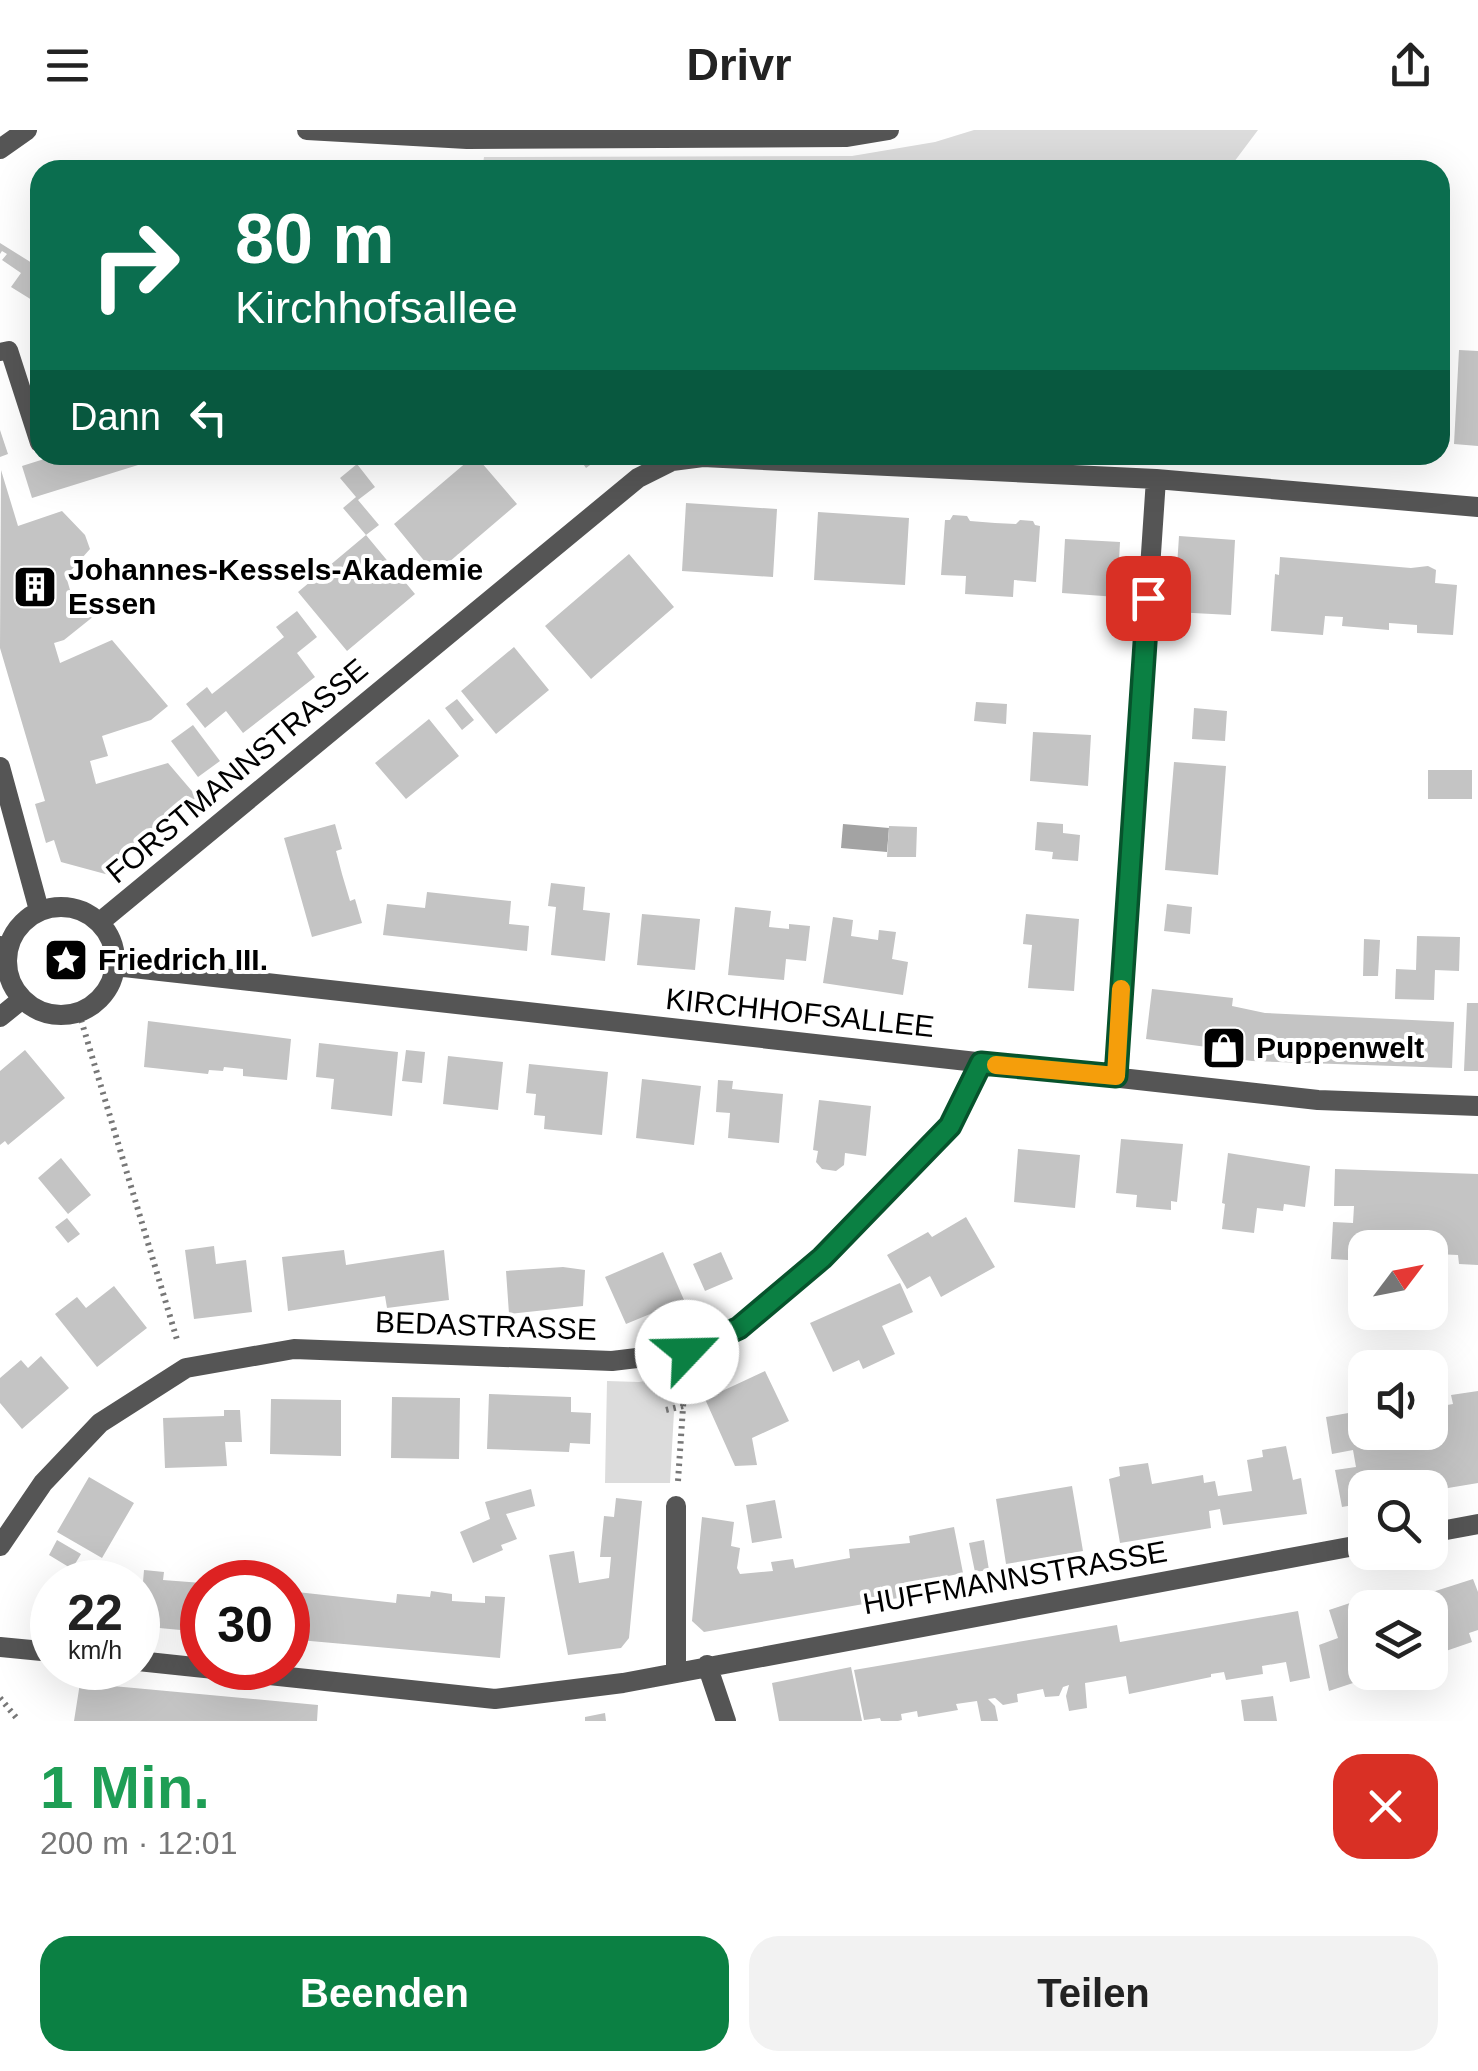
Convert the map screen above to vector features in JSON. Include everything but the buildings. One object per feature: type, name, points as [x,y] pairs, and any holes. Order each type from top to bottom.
[{"type":"street","points":[[0,149],[26,130]]},
{"type":"street","points":[[307,130],[466,139],[846,137],[889,130]]},
{"type":"street","name":"FORSTMANNSTRASSE","points":[[100,922],[638,478],[663,465]]},
{"type":"street","name":"FORSTMANNSTRASSE","points":[[868,465],[1156,479],[1478,507]]},
{"type":"street","points":[[1116,1076],[1156,479]]},
{"type":"street","points":[[0,767],[39,910]]},
{"type":"street","points":[[61,906],[82,910],[100,922],[114,950],[115,966],[110,986],[97,1002],[79,1013],[58,1016],[38,1011],[21,1000],[7,975],[4,946],[14,931],[39,910],[61,906]]},
{"type":"street","name":"KIRCHHOFSALLEE","points":[[115,966],[1318,1100],[1478,1106]]},
{"type":"street","points":[[0,1017],[21,1000]]},
{"type":"street","name":"BEDASTRASSE","points":[[0,1546],[43,1482],[100,1423],[186,1368],[294,1349],[612,1361],[687,1352],[739,1328],[822,1258],[950,1126],[981,1063]]},
{"type":"street","points":[[676,1506],[676,1672]]},
{"type":"street","points":[[1448,1529],[1478,1524]]},
{"type":"street","name":"HUFFMANNSTRASSE","points":[[160,1663],[494,1700],[623,1683],[1348,1547]]},
{"type":"street","points":[[0,1647],[30,1650]]},
{"type":"street","points":[[707,1665],[726,1721]]},
{"type":"lane","points":[[0,352],[9,350],[30,415]]},
{"type":"path","points":[[79,1013],[186,1368]]},
{"type":"path","points":[[676,1506],[687,1352]]},
{"type":"path","points":[[666,1410],[683,1406]]},
{"type":"path","points":[[0,1698],[19,1721]]},
{"type":"shaded area","points":[[974,130],[1258,130],[1236,160],[484,160],[852,156],[935,142]]},
{"type":"shaded area","points":[[843,824],[889,828],[887,852],[841,848]]},
{"type":"shaded area","points":[[676,1376],[670,1483],[605,1483],[607,1381],[639,1382]]},
{"type":"slow traffic","points":[[996,1065],[1116,1076],[1121,989]]},
{"type":"place","name":"Johannes-Kessels-Akademie Essen","points":[[35,587]]},
{"type":"place","name":"Friedrich III.","points":[[66,960]]},
{"type":"place","name":"Puppenwelt","points":[[1224,1048]]},
{"type":"route","points":[[687,1352],[739,1328],[822,1258],[950,1126],[981,1063],[1116,1076],[1148,598]]}]
